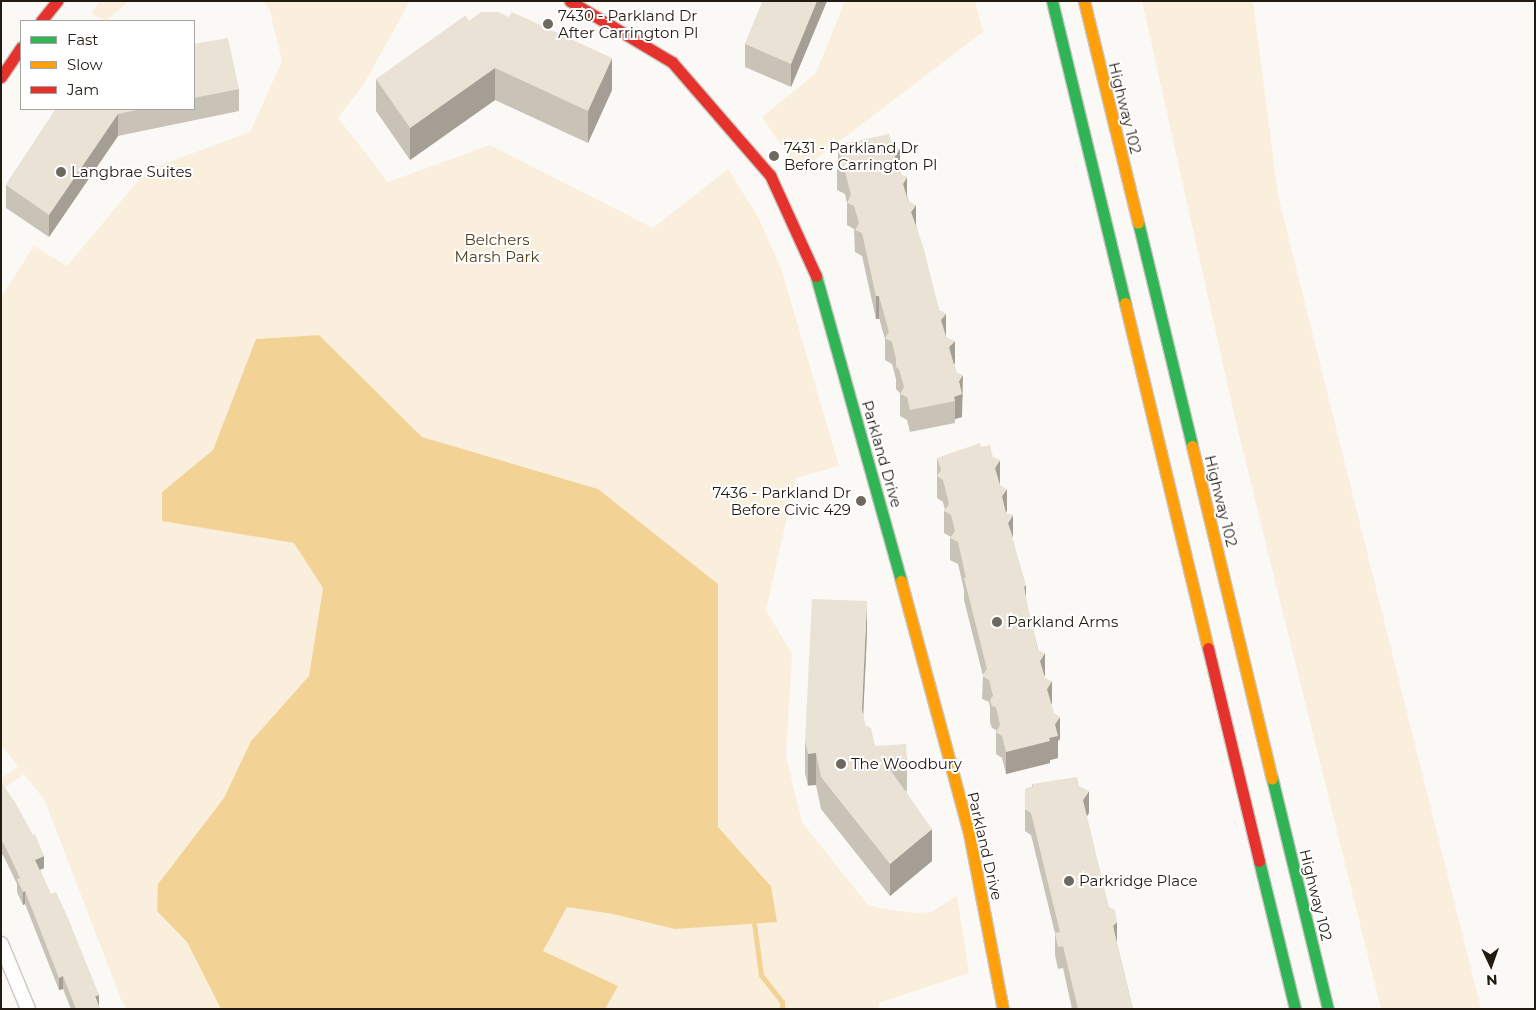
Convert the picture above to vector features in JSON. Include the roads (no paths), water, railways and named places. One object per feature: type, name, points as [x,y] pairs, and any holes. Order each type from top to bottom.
[{"type":"main road","points":[[42,20],[57,1]]},
{"type":"main road","name":"Parkland Drive","points":[[570,1],[672,62],[684,75],[745,144],[770,176],[814,270],[873,475],[969,833],[1003,1009]]},
{"type":"main road","points":[[1052,1],[1295,1009]]},
{"type":"main road","name":"Highway 102","points":[[1084,1],[1328,1009]]},
{"type":"main road","points":[[1,77],[20,48]]},
{"type":"street","points":[[1,944],[28,1009]]},
{"type":"waterway","points":[[754,923],[761,975],[782,1002],[782,1009]]},
{"type":"place","name":"7430 - Parkland Dr After Carrington Pl","points":[[548,24]]},
{"type":"place","name":"7431 - Parkland Dr Before Carrington Pl","points":[[774,156]]},
{"type":"place","name":"Langbrae Suites","points":[[61,172]]},
{"type":"place","name":"7436 - Parkland Dr Before Civic 429","points":[[861,501]]},
{"type":"place","name":"Parkland Arms","points":[[997,622]]},
{"type":"place","name":"The Woodbury","points":[[841,764]]},
{"type":"place","name":"Parkridge Place","points":[[1069,881]]},
{"type":"park label","name":"Belchers Marsh Park","points":[[497,248]]}]
